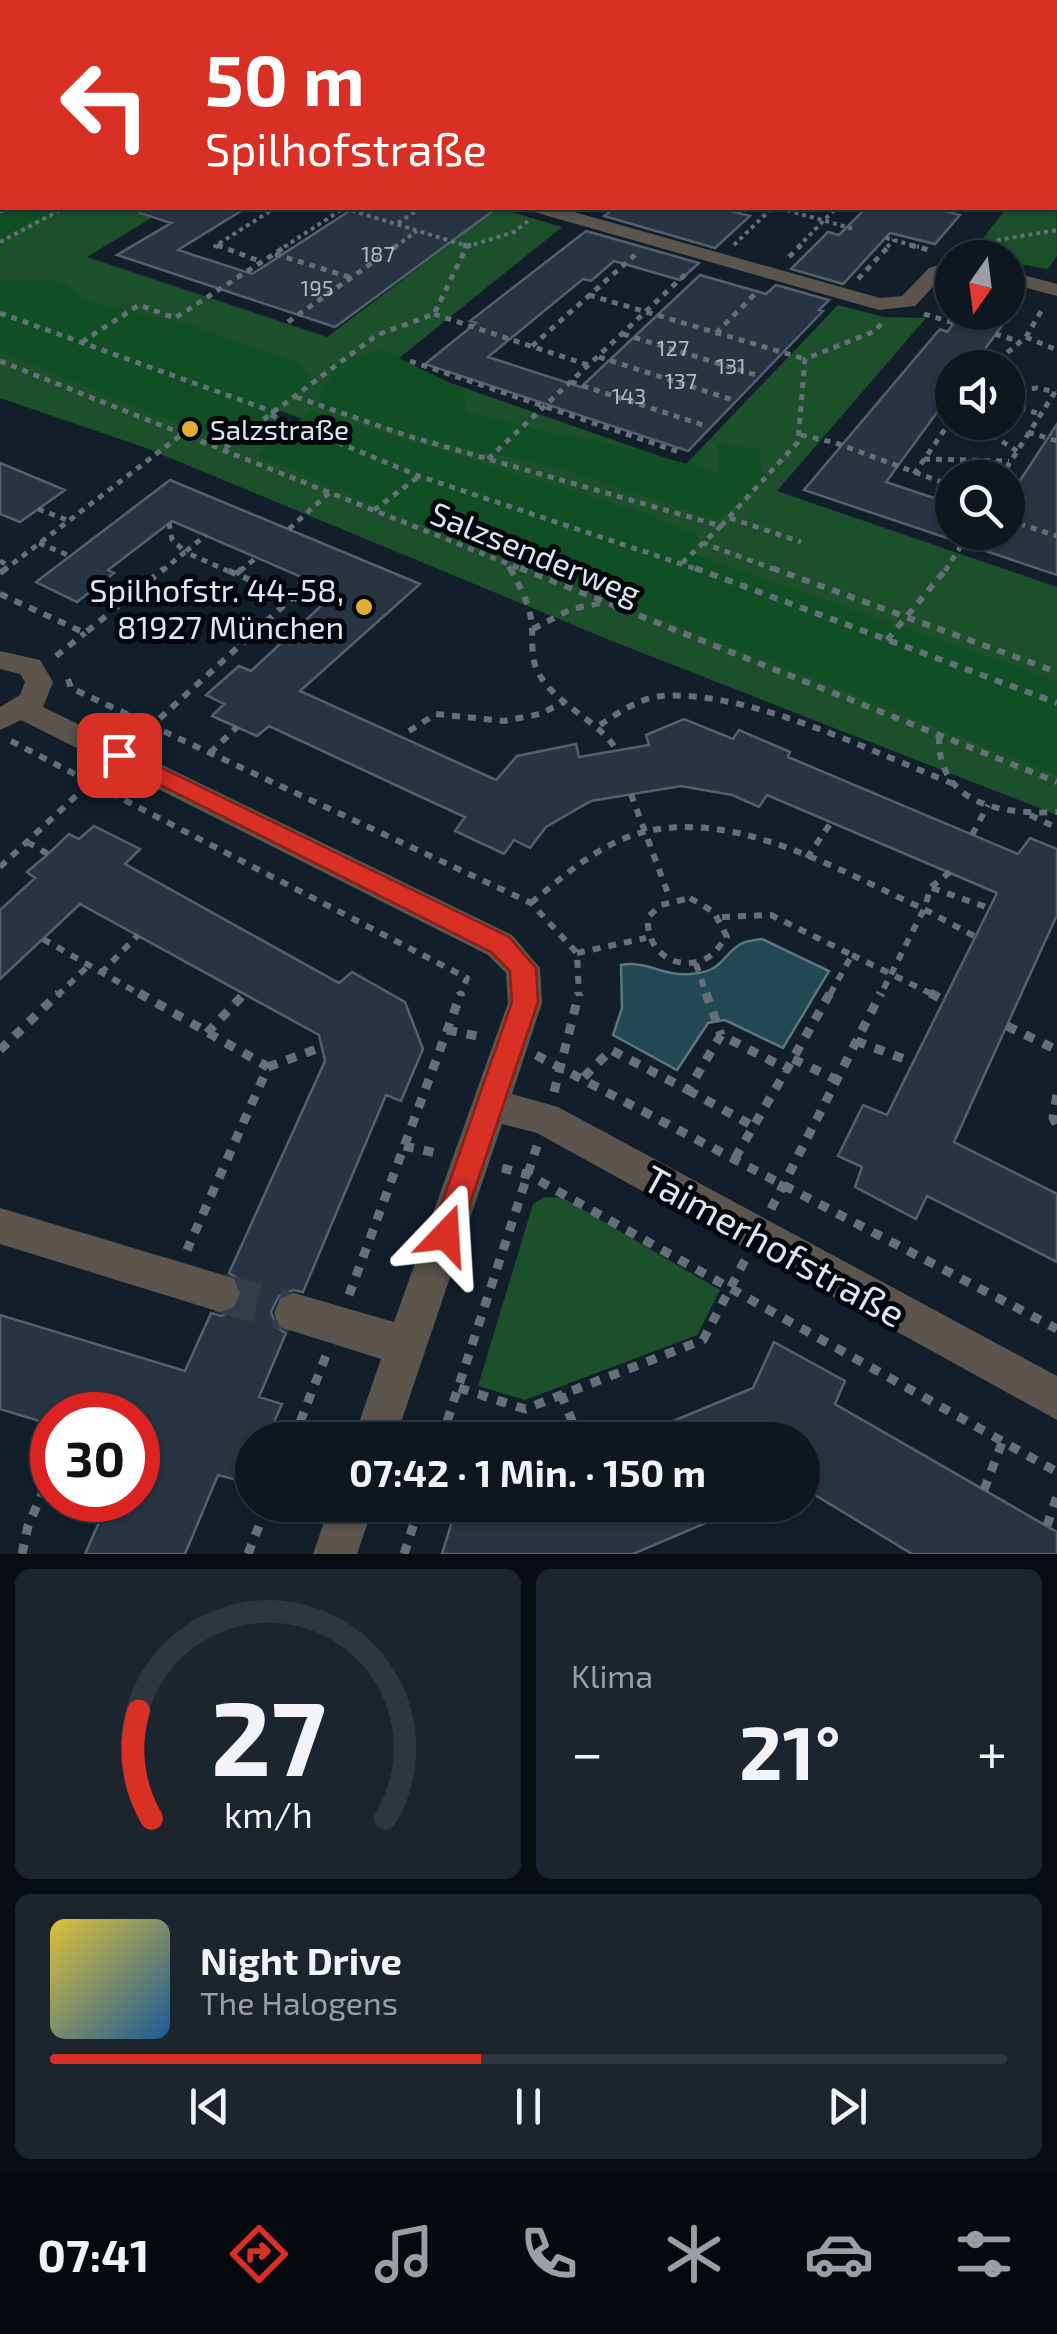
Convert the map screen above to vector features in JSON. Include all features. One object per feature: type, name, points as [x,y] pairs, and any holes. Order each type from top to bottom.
[{"type":"street","points":[[549,210],[712,258],[895,305],[908,302],[935,273]]},
{"type":"street","points":[[1025,282],[1055,290]]},
{"type":"street","points":[[0,660],[20,662],[36,674],[37,692],[11,714],[119,755],[500,944],[523,968],[525,1002],[380,1422]]},
{"type":"street","name":"Taimerhofstraße","points":[[488,1104],[544,1120],[1057,1400]]},
{"type":"street","points":[[0,1226],[220,1293]]},
{"type":"street","points":[[294,1313],[406,1346]]},
{"type":"street","points":[[335,1554],[346,1522]]},
{"type":"path","points":[[0,242],[60,210]]},
{"type":"path","points":[[263,262],[215,246],[272,210]]},
{"type":"path","points":[[82,342],[139,305],[175,318],[340,210]]},
{"type":"path","points":[[350,210],[467,246],[514,232],[540,210]]},
{"type":"path","points":[[397,224],[417,210]]},
{"type":"path","points":[[488,459],[645,312],[773,210]]},
{"type":"path","points":[[784,210],[854,229]]},
{"type":"path","points":[[716,333],[834,210]]},
{"type":"path","points":[[392,248],[418,230]]},
{"type":"path","points":[[998,240],[1057,230]]},
{"type":"path","points":[[886,238],[935,257]]},
{"type":"path","points":[[531,346],[652,240]]},
{"type":"path","points":[[844,294],[894,240]]},
{"type":"path","points":[[434,314],[467,246]]},
{"type":"path","points":[[275,254],[350,278]]},
{"type":"path","points":[[288,322],[379,258]]},
{"type":"path","points":[[1009,350],[1026,337],[1055,290]]},
{"type":"path","points":[[589,295],[805,359],[875,332],[895,305]]},
{"type":"path","points":[[0,313],[273,414],[419,476],[682,563],[1057,703]]},
{"type":"path","points":[[224,448],[378,335],[434,314],[588,365]]},
{"type":"path","points":[[622,334],[756,375]]},
{"type":"path","points":[[996,334],[1019,342]]},
{"type":"path","points":[[1026,337],[1057,350]]},
{"type":"path","points":[[598,357],[733,400]]},
{"type":"path","points":[[682,563],[730,518],[801,434],[805,359]]},
{"type":"path","name":"Salzsenderweg","points":[[0,361],[1057,782]]},
{"type":"path","points":[[410,361],[679,452]]},
{"type":"path","points":[[571,382],[706,426]]},
{"type":"path","points":[[1012,460],[1056,392],[1025,389]]},
{"type":"path","points":[[296,397],[342,416],[721,526]]},
{"type":"path","points":[[1025,409],[1040,414]]},
{"type":"path","points":[[0,573],[186,432]]},
{"type":"path","points":[[1028,432],[1057,441]]},
{"type":"path","points":[[801,434],[935,481]]},
{"type":"path","points":[[914,474],[937,440]]},
{"type":"path","points":[[1000,440],[1017,451]]},
{"type":"path","points":[[924,459],[968,460]]},
{"type":"path","points":[[374,510],[419,476]]},
{"type":"path","points":[[288,529],[330,492]]},
{"type":"path","points":[[38,509],[68,520]]},
{"type":"path","points":[[730,518],[801,542]]},
{"type":"path","points":[[169,523],[172,539],[185,552],[289,597],[324,603]]},
{"type":"path","points":[[1025,526],[1057,536]]},
{"type":"path","points":[[56,656],[206,536]]},
{"type":"path","points":[[40,543],[70,556]]},
{"type":"path","points":[[703,543],[1057,672]]},
{"type":"path","points":[[888,640],[942,576],[959,550]]},
{"type":"path","points":[[236,574],[258,557]]},
{"type":"path","points":[[0,561],[10,566]]},
{"type":"path","points":[[510,566],[533,629],[530,658],[562,703],[600,725],[618,752]]},
{"type":"path","points":[[0,867],[262,625],[307,578]]},
{"type":"path","points":[[0,594],[85,633]]},
{"type":"path","points":[[533,629],[572,609],[602,603]]},
{"type":"path","points":[[262,625],[290,635]]},
{"type":"path","points":[[42,646],[56,656],[71,688],[531,903],[577,953],[581,987],[563,1066],[447,1422]]},
{"type":"path","points":[[600,725],[625,709],[658,696],[702,696],[790,722],[954,784],[988,805],[1028,815],[1057,828]]},
{"type":"path","points":[[409,731],[426,717],[440,712],[496,722],[525,720],[548,713],[562,703]]},
{"type":"path","points":[[210,753],[237,727]]},
{"type":"path","points":[[939,736],[940,767],[954,784]]},
{"type":"path","points":[[0,742],[12,741],[93,780],[467,978],[300,1422]]},
{"type":"path","points":[[631,794],[670,899]]},
{"type":"path","points":[[972,835],[988,805]]},
{"type":"path","points":[[1028,815],[1057,812]]},
{"type":"path","points":[[808,858],[832,821]]},
{"type":"path","points":[[531,903],[558,875],[597,848],[645,832],[693,825],[760,837],[924,909],[974,936]]},
{"type":"path","points":[[27,842],[48,854]]},
{"type":"path","points":[[459,1388],[525,1409],[703,1340],[924,909],[931,887],[950,872]]},
{"type":"path","points":[[931,887],[989,908]]},
{"type":"path","points":[[690,898],[709,905],[722,918],[727,936],[717,954],[696,964],[675,962],[656,953],[646,938],[645,922],[654,908],[670,899],[690,898]]},
{"type":"path","points":[[722,918],[772,915],[942,999]]},
{"type":"path","points":[[101,973],[138,935]]},
{"type":"path","points":[[43,938],[268,1066]]},
{"type":"path","points":[[577,953],[646,938]]},
{"type":"path","points":[[735,1158],[852,955]]},
{"type":"path","points":[[696,964],[721,1035],[787,1069]]},
{"type":"path","points":[[0,1050],[89,965]]},
{"type":"path","points":[[207,1033],[244,994]]},
{"type":"path","points":[[1007,1026],[1057,1050]]},
{"type":"path","points":[[688,1090],[721,1035]]},
{"type":"path","points":[[856,1041],[912,1062]]},
{"type":"path","points":[[174,1278],[268,1066],[322,1047]]},
{"type":"path","points":[[584,1078],[611,1050],[754,1126]]},
{"type":"path","points":[[794,1059],[837,1080]]},
{"type":"path","points":[[563,1066],[1057,1329]]},
{"type":"path","points":[[1057,1095],[1053,1118],[1057,1125]]},
{"type":"path","points":[[529,1175],[1057,1472]]},
{"type":"path","points":[[562,1394],[573,1422]]},
{"type":"path","points":[[984,1490],[1003,1440]]},
{"type":"path","points":[[1047,1526],[1057,1496]]},
{"type":"path","points":[[22,1554],[30,1521]]},
{"type":"path","points":[[248,1554],[260,1522]]},
{"type":"path","points":[[404,1554],[414,1522]]},
{"type":"green space","points":[[0,210],[165,210],[87,257],[327,337],[495,210],[562,227],[393,363],[685,465],[838,305],[884,317],[926,318],[777,491],[935,545],[935,550],[949,550],[1057,587],[1057,700],[793,600],[0,305]]},
{"type":"green space","points":[[1,210],[54,210],[0,239]]},
{"type":"green space","points":[[1005,210],[1057,210],[1057,256],[1048,269],[1025,265],[1025,240],[981,240]]},
{"type":"green space","points":[[0,281],[61,281],[91,302],[191,325],[300,364],[314,382],[225,443],[0,352]]},
{"type":"green space","points":[[0,313],[1057,705],[1057,815],[612,641],[146,448],[0,398]]},
{"type":"green space","points":[[382,350],[463,389],[466,411],[718,472],[717,444],[759,449],[764,481],[717,521],[553,466],[442,444],[315,406],[339,362]]},
{"type":"green space","points":[[312,411],[645,513],[699,536],[694,554],[1057,681],[1057,775],[427,527],[254,454]]},
{"type":"green space","points":[[544,1197],[563,1198],[720,1290],[697,1335],[525,1400],[478,1386],[533,1204]]},
{"type":"water","points":[[762,939],[829,971],[783,1048],[725,1020],[708,1023],[677,1070],[613,1035],[622,1008],[621,965],[681,974],[701,972],[715,967],[741,944]]},
{"type":"building","points":[[243,210],[178,250],[252,274],[351,210],[494,210],[335,327],[117,255],[171,223],[140,213]]},
{"type":"building","points":[[612,210],[726,210],[750,216],[715,248],[604,216]]},
{"type":"building","points":[[864,210],[940,210],[960,215],[935,244],[890,233],[843,284],[791,269],[828,232],[839,235]]},
{"type":"building","points":[[586,231],[699,263],[680,280],[614,261],[591,281],[583,279],[488,357],[581,387],[700,275],[766,294],[776,285],[829,300],[819,310],[823,311],[688,451],[425,364],[476,323],[470,321]]},
{"type":"building","points":[[939,330],[999,330],[984,350],[935,350],[935,415],[886,482],[935,498],[935,534],[804,490]]},
{"type":"building","points":[[1057,424],[1057,575],[983,550],[1025,550],[1025,473]]},
{"type":"building","points":[[0,463],[65,490],[20,522],[0,514]]},
{"type":"building","points":[[170,480],[420,584],[300,691],[496,780],[517,756],[576,744],[579,757],[649,745],[646,735],[684,719],[733,739],[739,730],[790,752],[788,757],[1018,854],[1030,838],[1057,849],[1057,915],[954,1142],[1057,1194],[1057,1262],[927,1196],[916,1219],[855,1187],[862,1167],[838,1156],[863,1105],[887,1115],[997,893],[767,795],[759,807],[732,795],[681,786],[591,801],[546,827],[530,848],[514,840],[504,854],[455,831],[465,817],[269,726],[257,736],[212,716],[224,704],[206,695],[239,666],[251,671],[336,592],[172,521],[108,570],[114,573],[77,602],[36,582]]},
{"type":"building","points":[[94,826],[140,849],[125,864],[339,983],[352,972],[405,1002],[423,1049],[401,1101],[386,1095],[303,1292],[293,1290],[279,1296],[271,1312],[277,1328],[286,1333],[259,1397],[282,1404],[274,1422],[235,1422],[235,1480],[218,1475],[185,1554],[85,1554],[99,1522],[160,1522],[160,1392],[30,1392],[30,1418],[0,1409],[0,1315],[185,1371],[211,1313],[221,1316],[237,1308],[243,1292],[237,1278],[229,1273],[325,1061],[319,1035],[80,904],[0,979],[0,910],[35,878],[27,872],[69,834],[79,839]]},
{"type":"building","points":[[774,1342],[845,1381],[835,1404],[1057,1532],[1057,1554],[912,1554],[820,1498],[820,1422],[671,1422],[753,1388]]},
{"type":"building","points":[[452,1522],[708,1522],[633,1554],[442,1554]]},
{"type":"tunnel","points":[[220,1293],[294,1313]]},
{"type":"place","name":"Salzstraße","points":[[190,429]]},
{"type":"place","name":"Spilhofstr. 44-58, 81927 München","points":[[364,607]]},
{"type":"route","points":[[119,755],[500,944],[523,968],[525,1002],[446,1235]]}]
